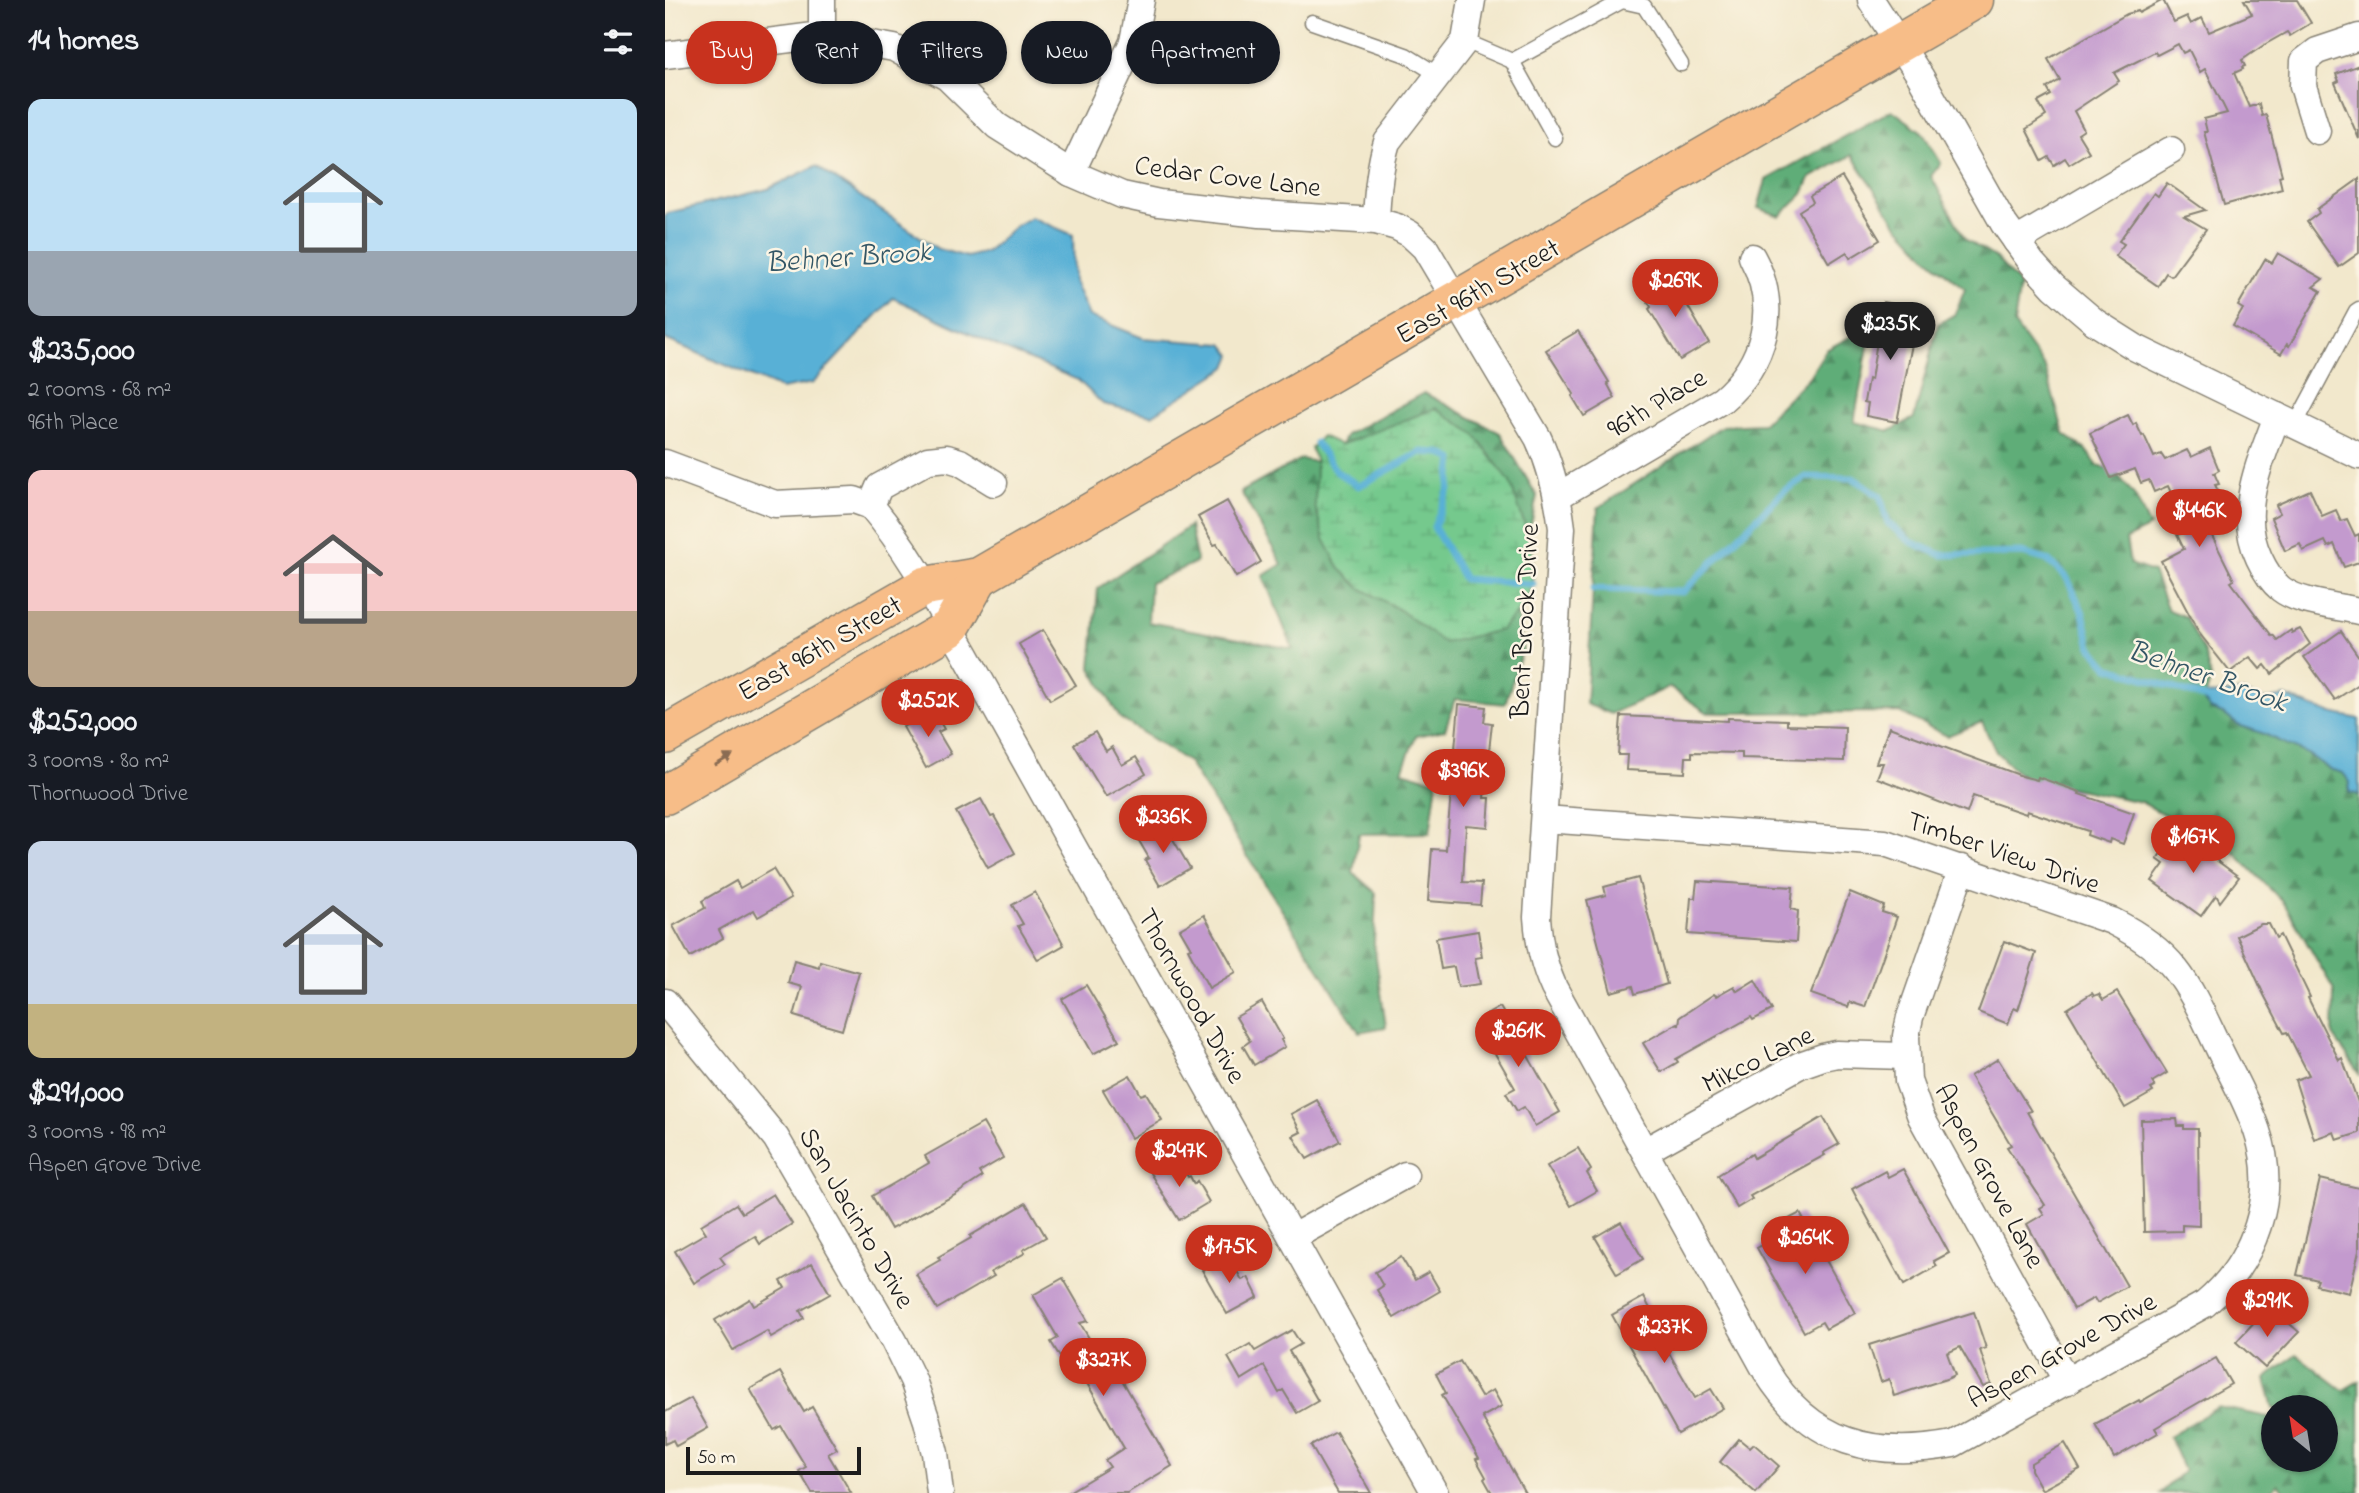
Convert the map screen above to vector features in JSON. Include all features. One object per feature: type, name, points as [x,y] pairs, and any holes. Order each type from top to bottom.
[{"type":"main road","name":"East 96th Street","points":[[665,795],[979,577],[1974,0]]},
{"type":"main road","name":"East 96th Street","points":[[665,735],[707,711],[937,605]]},
{"type":"main road","points":[[665,716],[707,711]]},
{"type":"street","points":[[822,21],[823,0]]},
{"type":"street","points":[[1071,173],[1133,42],[1141,0]]},
{"type":"street","points":[[1377,221],[1377,187],[1387,142],[1465,41],[1472,0]]},
{"type":"street","points":[[1871,0],[2016,241],[2054,287],[2095,322],[2136,348],[2359,456]]},
{"type":"street","points":[[2316,131],[2302,86],[2304,61],[2318,51],[2359,37]]},
{"type":"street","name":"Cedar Cove Lane","points":[[665,55],[791,39]]},
{"type":"street","name":"Cedar Cove Lane","points":[[883,46],[894,48],[947,77],[997,126],[1071,173],[1122,195],[1159,203],[1260,214],[1377,221],[1397,227],[1410,234],[1425,248],[1456,302]]},
{"type":"street","points":[[2016,241],[2171,150]]},
{"type":"street","name":"96th Place","points":[[1558,496],[1721,400],[1738,385],[1753,365],[1762,344],[1766,321],[1765,288],[1752,257]]},
{"type":"street","name":"Bent Brook Drive","points":[[1456,302],[1538,439],[1558,496],[1562,528],[1537,917],[1543,962],[1554,988],[1772,1380],[1809,1419],[1827,1431],[1867,1447]]},
{"type":"street","points":[[2286,421],[2251,491],[2249,520],[2255,549],[2267,572],[2284,591],[2307,600],[2359,611]]},
{"type":"street","points":[[665,463],[775,504],[854,500],[871,506],[879,487],[928,460],[947,458],[960,462],[994,483]]},
{"type":"street","name":"Thornwood Drive","points":[[871,506],[892,532],[937,605],[1435,1493]]},
{"type":"street","name":"Timber View Drive","points":[[1543,819],[1885,843],[2112,921],[2133,932],[2152,945],[2176,969],[2195,999],[2260,1139],[2266,1190],[2253,1241]]},
{"type":"street","name":"Aspen Grove Lane","points":[[1962,868],[1910,1017],[1905,1056],[1908,1081],[1921,1117],[2067,1382]]},
{"type":"street","name":"San Jacinto Drive","points":[[665,1002],[776,1138],[894,1341],[913,1380],[927,1421],[935,1452],[940,1493]]},
{"type":"street","name":"Mikco Lane","points":[[1645,1151],[1800,1066],[1823,1057],[1837,1054],[1905,1056]]},
{"type":"street","points":[[1293,1237],[1405,1175]]},
{"type":"street","name":"Aspen Grove Drive","points":[[1867,1447],[1921,1450],[1953,1444],[2205,1304],[2241,1266],[2253,1241]]},
{"type":"lane","points":[[1512,61],[1622,1],[1644,6],[1681,64]]},
{"type":"lane","points":[[1313,22],[1406,55],[1440,76]]},
{"type":"lane","points":[[1465,41],[1512,61],[1555,138]]},
{"type":"lane","points":[[2286,421],[2355,311],[2359,309]]},
{"type":"green space","points":[[1892,110],[1922,132],[1941,163],[1931,176],[1965,239],[1996,258],[2020,285],[2014,324],[2045,368],[2064,434],[2085,449],[2098,466],[2114,470],[2135,496],[2150,527],[2126,539],[2130,564],[2153,572],[2168,610],[2186,617],[2204,652],[2211,678],[2204,701],[2210,709],[2225,715],[2238,725],[2308,754],[2329,769],[2343,773],[2350,782],[2349,792],[2359,795],[2359,1074],[2333,1035],[2334,990],[2284,903],[2234,852],[2141,802],[2023,778],[1996,752],[1982,722],[1947,736],[1899,712],[1708,713],[1669,687],[1611,714],[1586,704],[1598,508],[1722,426],[1762,424],[1809,377],[1826,350],[1872,325],[1854,422],[1890,431],[1914,418],[1938,324],[1955,314],[1965,289],[1929,259],[1895,222],[1852,155],[1810,178],[1803,194],[1780,216],[1758,208],[1766,180]]},
{"type":"green space","points":[[1424,393],[1500,433],[1537,496],[1515,602],[1523,648],[1505,704],[1455,699],[1445,730],[1416,736],[1402,771],[1437,781],[1430,833],[1359,834],[1353,873],[1376,893],[1374,944],[1386,1027],[1359,1032],[1188,762],[1120,718],[1091,668],[1098,588],[1190,526],[1197,562],[1150,583],[1148,622],[1293,649],[1263,576],[1282,564],[1241,492],[1301,459],[1316,462],[1341,445],[1346,435]]},
{"type":"green space","points":[[1436,408],[1474,434],[1510,482],[1531,544],[1533,584],[1524,605],[1501,630],[1444,643],[1400,610],[1360,588],[1340,569],[1324,539],[1315,506],[1316,462],[1311,448],[1322,436],[1341,445]]},
{"type":"green space","points":[[2296,1354],[2343,1390],[2359,1381],[2359,1493],[2286,1493],[2278,1484],[2270,1493],[2160,1493],[2184,1471],[2169,1437],[2218,1407],[2261,1416],[2261,1472],[2338,1472],[2338,1395],[2269,1395],[2265,1379]]},
{"type":"water","points":[[816,166],[938,249],[967,257],[986,252],[1015,226],[1031,217],[1073,235],[1074,281],[1089,316],[1143,338],[1223,344],[1232,355],[1227,367],[1152,415],[1103,404],[1078,380],[893,298],[813,383],[781,389],[665,339],[665,216],[668,213],[768,189]]},
{"type":"water","points":[[2243,692],[2264,700],[2285,696],[2327,712],[2359,719],[2359,795],[2349,792],[2350,782],[2343,773],[2329,769],[2308,754],[2238,725],[2225,715],[2210,709],[2204,701],[2206,695]]},
{"type":"building","points":[[2163,0],[2174,22],[2187,16],[2191,24],[2202,18],[2209,32],[2252,14],[2244,0],[2297,0],[2311,23],[2290,36],[2287,32],[2264,45],[2242,60],[2245,66],[2234,73],[2249,107],[2259,104],[2262,116],[2266,115],[2282,175],[2279,176],[2282,189],[2224,205],[2204,132],[2207,132],[2204,119],[2227,113],[2205,69],[2200,72],[2189,50],[2183,53],[2178,44],[2157,55],[2155,52],[2114,73],[2119,81],[2074,111],[2084,130],[2078,134],[2089,152],[2069,164],[2065,158],[2054,165],[2049,157],[2042,161],[2026,129],[2046,116],[2038,102],[2051,95],[2047,88],[2060,80],[2048,59],[2127,14],[2139,13]]},
{"type":"building","points":[[2359,65],[2359,139],[2335,83],[2339,81],[2336,74]]},
{"type":"building","points":[[1842,177],[1880,240],[1850,258],[1847,252],[1829,263],[1799,211],[1813,202],[1810,196]]},
{"type":"building","points":[[2359,179],[2359,253],[2339,267],[2307,222],[2319,213],[2317,209]]},
{"type":"building","points":[[2167,183],[2205,210],[2184,216],[2206,229],[2171,276],[2166,273],[2158,286],[2115,256],[2124,244],[2119,241],[2154,193],[2158,196]]},
{"type":"building","points":[[2278,253],[2323,279],[2313,287],[2321,291],[2289,346],[2287,344],[2281,354],[2233,326],[2243,309],[2238,306],[2265,259],[2272,263]]},
{"type":"building","points":[[1671,277],[1709,343],[1680,360],[1649,309],[1651,307],[1643,293]]},
{"type":"building","points":[[1883,302],[1914,308],[1911,322],[1916,323],[1897,422],[1866,416],[1868,403],[1864,402],[1868,379],[1871,380]]},
{"type":"building","points":[[1578,331],[1609,382],[1607,383],[1615,398],[1584,416],[1572,396],[1574,394],[1546,350]]},
{"type":"building","points":[[2128,415],[2133,425],[2136,423],[2142,436],[2144,435],[2154,457],[2161,454],[2165,460],[2187,450],[2191,457],[2210,448],[2219,470],[2214,473],[2219,484],[2215,485],[2233,520],[2210,532],[2234,580],[2231,582],[2277,640],[2291,630],[2292,633],[2300,629],[2310,644],[2272,674],[2265,665],[2260,669],[2250,657],[2230,672],[2199,633],[2161,561],[2184,549],[2177,535],[2184,532],[2178,521],[2183,519],[2168,486],[2154,492],[2149,480],[2141,483],[2135,469],[2111,478],[2090,433]]},
{"type":"building","points":[[2310,490],[2322,516],[2336,510],[2341,521],[2347,519],[2355,536],[2359,534],[2359,562],[2344,567],[2334,544],[2328,547],[2325,541],[2303,551],[2300,544],[2285,551],[2271,518],[2280,513],[2276,505]]},
{"type":"building","points":[[1227,501],[1261,562],[1236,577],[1198,517]]},
{"type":"building","points":[[1043,630],[1076,685],[1050,700],[1019,644]]},
{"type":"building","points":[[2341,631],[2359,657],[2359,684],[2335,700],[2304,657]]},
{"type":"building","points":[[1459,704],[1486,707],[1484,722],[1492,723],[1484,798],[1490,798],[1488,827],[1466,825],[1463,882],[1482,883],[1480,905],[1428,901],[1432,849],[1446,850]]},
{"type":"building","points":[[933,710],[944,729],[938,732],[951,754],[926,768],[903,727]]},
{"type":"building","points":[[1621,716],[1728,721],[1728,718],[1787,720],[1787,725],[1845,727],[1844,761],[1742,758],[1742,753],[1692,752],[1692,757],[1686,757],[1685,773],[1626,770],[1627,755],[1618,755]]},
{"type":"building","points":[[1889,727],[2022,776],[2037,780],[2038,777],[2134,813],[2123,844],[2110,839],[2109,843],[2087,835],[2088,831],[1973,796],[1967,813],[1877,778],[1883,763],[1876,763]]},
{"type":"building","points":[[1095,732],[1106,751],[1112,747],[1122,765],[1136,757],[1146,774],[1106,797],[1074,744]]},
{"type":"building","points":[[981,799],[1015,853],[988,868],[956,812]]},
{"type":"building","points":[[1164,824],[1190,868],[1160,886],[1145,860],[1149,858],[1138,839]]},
{"type":"building","points":[[2177,831],[2239,877],[2220,902],[2216,895],[2201,916],[2152,881],[2164,864],[2157,859]]},
{"type":"building","points":[[773,869],[791,898],[758,917],[754,910],[719,930],[723,938],[690,957],[673,926],[705,908],[702,901],[736,881],[740,888]]},
{"type":"building","points":[[1638,878],[1667,984],[1635,994],[1633,986],[1611,992],[1587,900],[1606,895],[1604,887]]},
{"type":"building","points":[[1697,881],[1793,887],[1791,909],[1798,911],[1796,942],[1688,934],[1691,898],[1695,898]]},
{"type":"building","points":[[1035,892],[1064,945],[1038,960],[1018,926],[1023,924],[1012,905]]},
{"type":"building","points":[[1850,892],[1884,906],[1882,912],[1897,917],[1865,1007],[1850,1002],[1848,1007],[1811,994]]},
{"type":"building","points":[[1204,915],[1236,972],[1209,988],[1180,929]]},
{"type":"building","points":[[2261,924],[2269,924],[2276,938],[2280,935],[2339,1060],[2342,1058],[2359,1105],[2359,1133],[2337,1140],[2334,1132],[2314,1139],[2295,1080],[2309,1075],[2264,995],[2237,936]]},
{"type":"building","points":[[1478,931],[1482,957],[1475,958],[1480,984],[1458,987],[1454,967],[1441,969],[1436,938]]},
{"type":"building","points":[[2004,941],[2036,953],[2018,1010],[2014,1008],[2008,1024],[1978,1012]]},
{"type":"building","points":[[794,960],[819,967],[820,961],[859,972],[842,1030],[794,1016],[802,987],[788,983]]},
{"type":"building","points":[[1755,980],[1772,1010],[1753,1020],[1751,1017],[1676,1059],[1678,1062],[1661,1072],[1643,1043],[1678,1023],[1679,1026],[1680,1017],[1714,994],[1716,996],[1734,986],[1737,991]]},
{"type":"building","points":[[1086,985],[1119,1040],[1093,1054],[1062,999]]},
{"type":"building","points":[[2117,992],[2167,1073],[2152,1082],[2155,1087],[2151,1089],[2153,1092],[2125,1108],[2067,1009],[2092,993],[2094,996],[2099,994],[2103,1000]]},
{"type":"building","points":[[1262,1002],[1285,1047],[1254,1065],[1243,1046],[1250,1041],[1236,1017]]},
{"type":"building","points":[[1500,1007],[1560,1112],[1535,1126],[1524,1107],[1517,1111],[1506,1093],[1515,1088],[1479,1026],[1479,1019]]},
{"type":"building","points":[[1998,1059],[2031,1111],[2027,1112],[2127,1286],[2097,1303],[2094,1298],[2074,1309],[2027,1224],[2044,1214],[2040,1208],[2045,1205],[2007,1147],[2011,1145],[1970,1076]]},
{"type":"building","points":[[1130,1075],[1141,1095],[1146,1093],[1162,1120],[1131,1138],[1103,1090]]},
{"type":"building","points":[[1317,1100],[1340,1141],[1307,1159],[1293,1136],[1301,1132],[1291,1114]]},
{"type":"building","points":[[1823,1117],[1839,1144],[1823,1153],[1825,1155],[1750,1196],[1752,1199],[1737,1208],[1718,1175],[1752,1154],[1754,1158]]},
{"type":"building","points":[[2177,1119],[2178,1126],[2184,1126],[2184,1129],[2198,1129],[2199,1226],[2182,1225],[2182,1231],[2144,1232],[2141,1120]]},
{"type":"building","points":[[983,1123],[1003,1158],[979,1172],[982,1177],[955,1195],[891,1229],[872,1196],[929,1163],[925,1156]]},
{"type":"building","points":[[1578,1148],[1591,1170],[1587,1173],[1597,1191],[1571,1206],[1547,1166]]},
{"type":"building","points":[[1177,1158],[1194,1184],[1197,1181],[1209,1202],[1179,1220],[1150,1173]]},
{"type":"building","points":[[1903,1169],[1949,1253],[1934,1261],[1937,1266],[1904,1285],[1852,1189],[1885,1171],[1888,1177]]},
{"type":"building","points":[[2320,1179],[2359,1188],[2359,1251],[2349,1293],[2316,1285],[2318,1280],[2297,1275]]},
{"type":"building","points":[[773,1194],[792,1224],[760,1244],[755,1236],[720,1257],[725,1264],[694,1283],[675,1251],[706,1233],[701,1225],[736,1204],[742,1213]]},
{"type":"building","points":[[1026,1203],[1046,1237],[1023,1250],[1025,1253],[991,1272],[994,1276],[937,1309],[916,1274],[940,1260],[938,1257],[971,1238],[970,1236]]},
{"type":"building","points":[[1800,1213],[1855,1313],[1826,1329],[1822,1322],[1804,1332],[1757,1248],[1775,1238],[1770,1229]]},
{"type":"building","points":[[1621,1222],[1643,1259],[1617,1274],[1595,1237]]},
{"type":"building","points":[[1228,1256],[1242,1280],[1248,1277],[1258,1297],[1227,1314],[1202,1270]]},
{"type":"building","points":[[1401,1257],[1415,1280],[1429,1272],[1440,1291],[1394,1318],[1377,1290],[1383,1286],[1375,1272]]},
{"type":"building","points":[[812,1263],[830,1294],[800,1311],[804,1318],[771,1337],[767,1331],[733,1350],[715,1320],[750,1299],[754,1306],[785,1288],[781,1281]]},
{"type":"building","points":[[1063,1278],[1088,1321],[1080,1323],[1105,1365],[1111,1361],[1172,1466],[1127,1493],[1067,1493],[1110,1467],[1105,1460],[1124,1448],[1084,1378],[1076,1383],[1051,1342],[1058,1338],[1033,1295]]},
{"type":"building","points":[[1644,1297],[1658,1324],[1671,1316],[1683,1336],[1665,1346],[1695,1398],[1711,1389],[1723,1408],[1678,1434],[1612,1315]]},
{"type":"building","points":[[2275,1311],[2299,1332],[2265,1368],[2236,1342],[2257,1319],[2263,1324]]},
{"type":"building","points":[[1974,1312],[1986,1348],[1980,1350],[1991,1384],[1983,1387],[1960,1347],[1947,1353],[1955,1375],[1949,1378],[1894,1396],[1889,1379],[1881,1382],[1869,1345]]},
{"type":"building","points":[[1292,1330],[1301,1344],[1289,1351],[1318,1401],[1297,1413],[1283,1390],[1279,1393],[1264,1366],[1241,1380],[1228,1357],[1250,1344],[1255,1351]]},
{"type":"building","points":[[2216,1358],[2231,1384],[2155,1428],[2158,1433],[2114,1458],[2095,1424],[2139,1400],[2140,1402]]},
{"type":"building","points":[[1460,1361],[1481,1397],[1493,1390],[1502,1406],[1482,1417],[1525,1493],[1492,1493],[1476,1459],[1479,1458],[1442,1395],[1446,1393],[1436,1374]]},
{"type":"building","points":[[780,1372],[804,1412],[812,1407],[837,1449],[828,1454],[851,1493],[812,1493],[799,1471],[806,1467],[781,1426],[774,1430],[750,1389]]},
{"type":"building","points":[[691,1398],[708,1428],[676,1446],[673,1440],[665,1444],[665,1412]]},
{"type":"building","points":[[1336,1432],[1371,1493],[1338,1493],[1311,1446]]},
{"type":"building","points":[[1739,1439],[1750,1448],[1754,1444],[1779,1466],[1756,1493],[1720,1462]]},
{"type":"building","points":[[2065,1443],[2080,1469],[2042,1490],[2031,1470],[2031,1463]]},
{"type":"waterway","name":"Behner Brook","points":[[1316,443],[1337,472],[1359,486],[1421,452],[1440,453],[1453,459],[1449,489],[1434,527],[1464,579],[1533,584]]},
{"type":"waterway","name":"Behner Brook","points":[[1593,589],[1683,592],[1785,490],[1806,477],[1853,478],[1880,496],[1888,523],[1911,542],[1942,555],[2022,553],[2047,560],[2067,578],[2083,613],[2091,647],[2109,667],[2214,701]]}]
